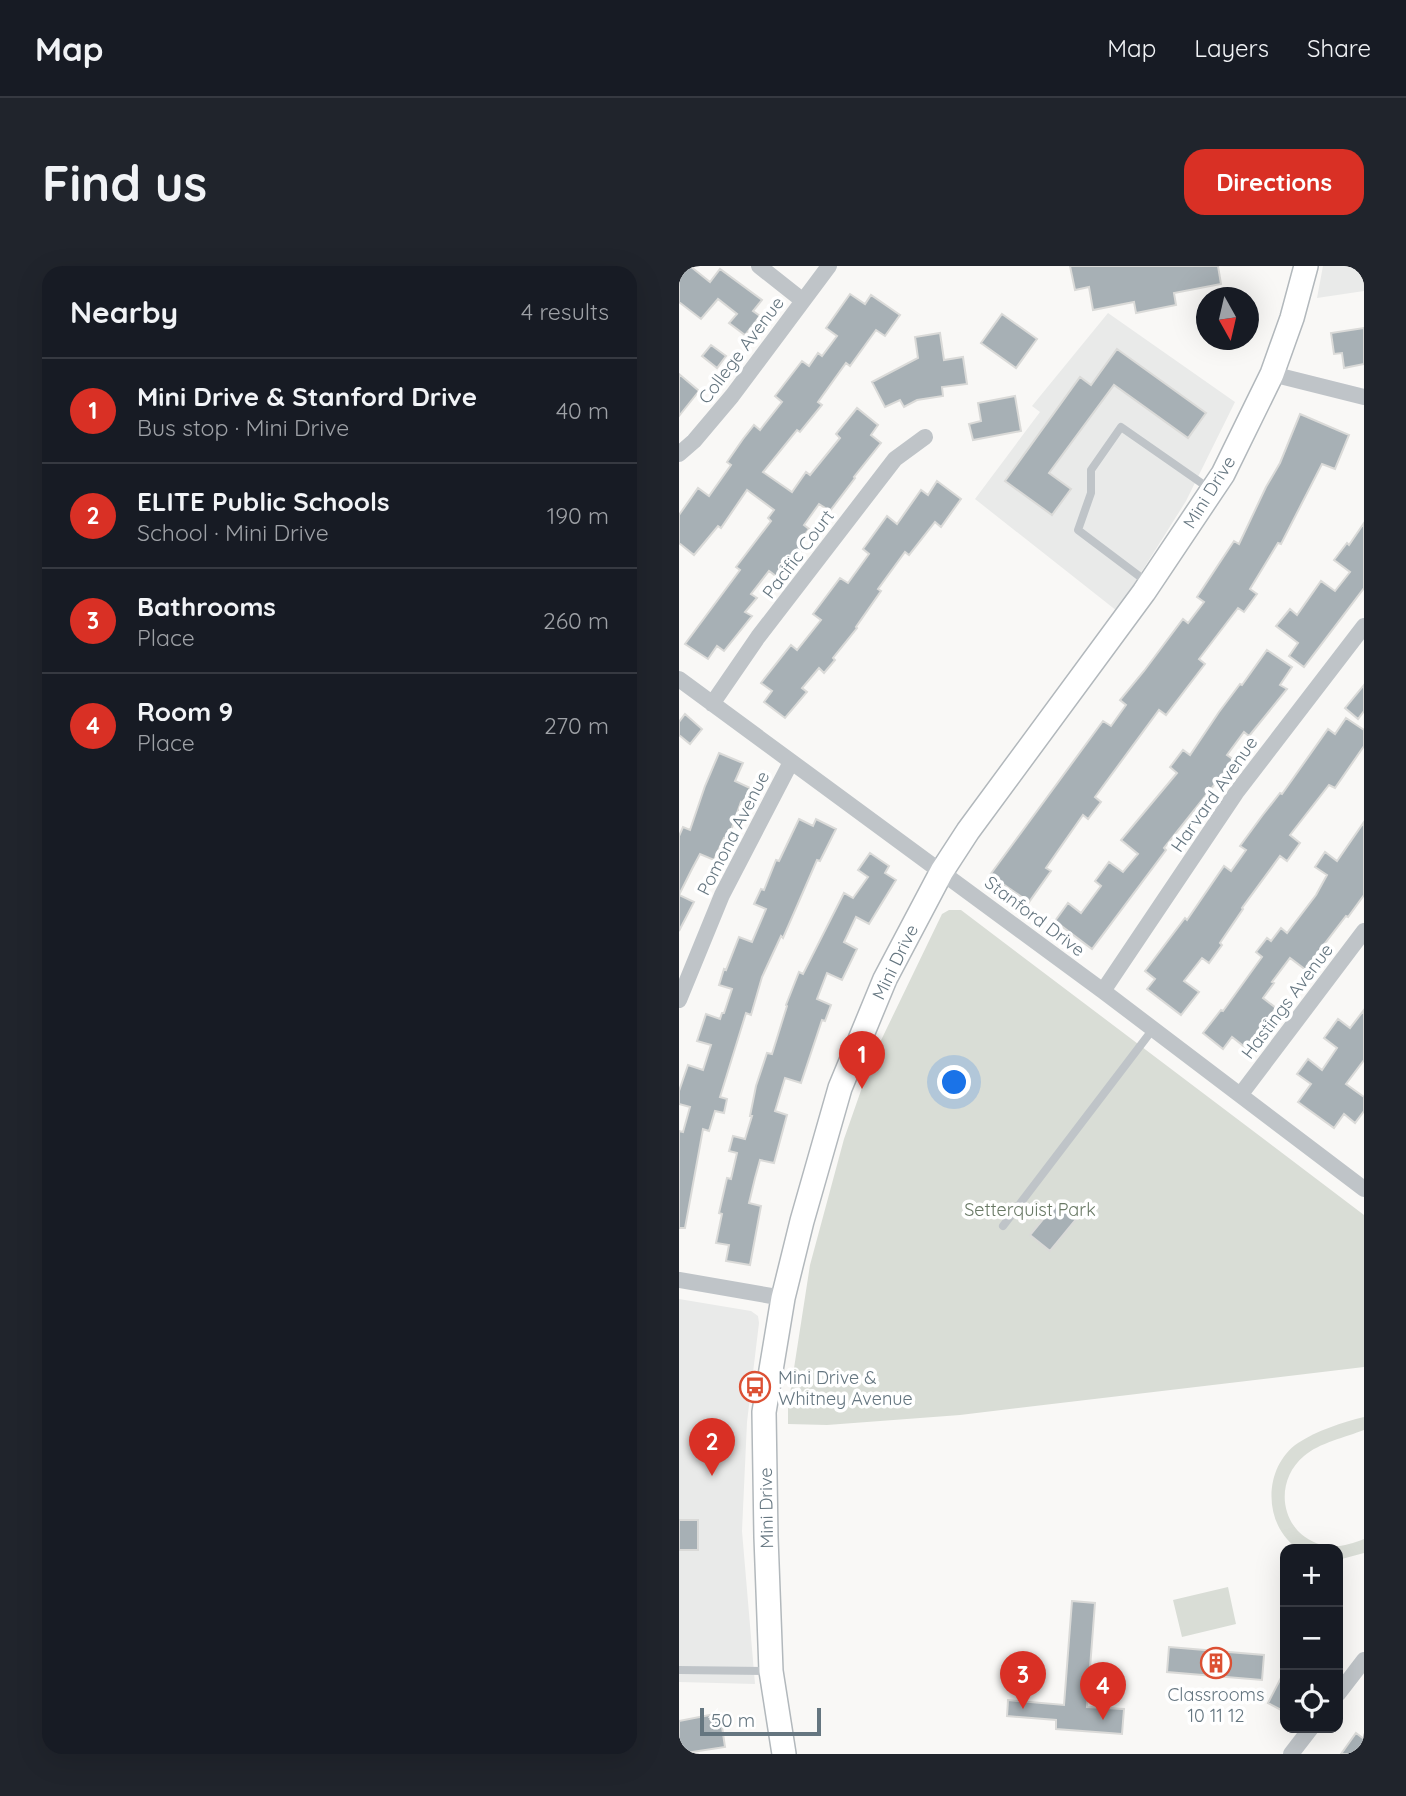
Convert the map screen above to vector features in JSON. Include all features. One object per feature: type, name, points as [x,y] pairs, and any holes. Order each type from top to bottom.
[{"type":"street","points":[[759,266],[802,300]]},
{"type":"street","name":"College Avenue","points":[[679,454],[694,441],[732,396],[829,266]]},
{"type":"street","name":"Mini Drive","points":[[784,1754],[771,1671],[764,1412],[783,1298],[802,1221],[841,1088],[885,979],[942,871],[968,831],[1149,584],[1223,474],[1272,374],[1292,318],[1306,266]]},
{"type":"street","points":[[1272,374],[1364,397]]},
{"type":"street","name":"Pacific Court","points":[[712,704],[758,637],[895,458],[925,437]]},
{"type":"street","name":"Harvard Avenue","points":[[1103,991],[1236,793],[1364,626]]},
{"type":"street","name":"Stanford Drive","points":[[679,679],[942,871],[1364,1189]]},
{"type":"street","name":"Pomona Avenue","points":[[679,1000],[722,895],[791,762]]},
{"type":"street","name":"Hastings Avenue","points":[[1241,1094],[1364,931]]},
{"type":"street","points":[[679,1280],[783,1298]]},
{"type":"street","points":[[1343,1688],[1363,1663]]},
{"type":"street","points":[[1291,1754],[1307,1733]]},
{"type":"lane","points":[[1149,584],[1078,530],[1091,493],[1091,470],[1121,427],[1212,491]]},
{"type":"lane","points":[[1003,1226],[1153,1029]]},
{"type":"lane","points":[[679,1670],[771,1671]]},
{"type":"shaded area","points":[[1323,266],[1364,266],[1364,291],[1317,298]]},
{"type":"shaded area","points":[[1108,313],[1235,402],[1186,501],[1117,611],[975,499],[1040,412],[1032,406]]},
{"type":"shaded area","points":[[679,1299],[751,1311],[758,1316],[747,1422],[742,1531],[755,1684],[679,1682]]},
{"type":"green space","name":"Setterquist Park","points":[[949,910],[961,910],[1364,1215],[1364,1367],[960,1415],[827,1425],[788,1424],[788,1407],[810,1265],[844,1139],[872,1059],[942,914]]},
{"type":"green space","points":[[1364,1417],[1364,1430],[1310,1451],[1294,1467],[1288,1480],[1285,1493],[1290,1519],[1297,1530],[1320,1544],[1292,1544],[1279,1528],[1274,1516],[1272,1489],[1280,1463],[1298,1443],[1347,1421]]},
{"type":"green space","points":[[1364,1539],[1364,1553],[1343,1559],[1343,1545]]},
{"type":"green space","points":[[1228,1587],[1236,1624],[1182,1637],[1173,1600]]},
{"type":"building","points":[[679,266],[690,266],[710,282],[720,269],[762,300],[753,311],[760,316],[745,335],[729,323],[737,314],[718,299],[701,319],[679,302]]},
{"type":"building","points":[[1070,266],[1218,266],[1221,284],[1174,293],[1176,305],[1136,313],[1134,302],[1093,310],[1089,287],[1075,290]]},
{"type":"building","points":[[850,294],[865,304],[871,295],[900,315],[885,336],[876,330],[850,366],[846,363],[818,402],[822,405],[800,432],[797,430],[763,472],[792,492],[806,472],[810,475],[840,438],[836,434],[857,408],[878,425],[871,435],[881,443],[830,511],[819,504],[804,525],[809,529],[799,542],[804,546],[780,579],[769,571],[751,594],[757,598],[745,612],[752,616],[724,651],[717,646],[708,659],[685,644],[740,570],[736,567],[771,521],[768,518],[774,510],[747,490],[721,528],[718,526],[694,555],[679,543],[679,515],[698,488],[709,496],[731,465],[727,462],[743,439],[754,425],[760,430],[782,402],[775,396],[802,361],[809,366],[818,353],[822,356],[837,336],[826,328]]},
{"type":"building","points":[[1002,314],[1037,339],[1016,368],[981,343]]},
{"type":"building","points":[[1364,328],[1364,364],[1344,368],[1342,353],[1334,354],[1331,333]]},
{"type":"building","points":[[940,333],[944,360],[963,357],[967,384],[942,387],[943,396],[917,400],[904,407],[900,400],[885,407],[872,382],[918,358],[915,337]]},
{"type":"building","points":[[711,345],[726,356],[717,368],[702,356]]},
{"type":"building","points":[[1117,349],[1206,413],[1188,438],[1114,385],[1049,473],[1071,489],[1052,515],[1005,481],[1080,377],[1091,385]]},
{"type":"building","points":[[679,374],[699,391],[679,416]]},
{"type":"building","points":[[1015,396],[1021,431],[973,440],[969,424],[981,421],[978,403]]},
{"type":"building","points":[[1300,414],[1349,435],[1335,469],[1322,464],[1281,544],[1278,543],[1250,589],[1257,594],[1244,612],[1238,608],[1199,659],[1205,664],[1166,715],[1159,710],[1095,797],[1101,802],[1088,819],[1083,815],[1046,868],[1051,871],[1029,902],[990,875],[1103,721],[1111,726],[1126,705],[1120,700],[1183,619],[1188,623],[1204,602],[1197,597],[1234,541],[1239,544],[1280,463]]},
{"type":"building","points":[[937,481],[961,499],[941,527],[935,522],[909,555],[905,552],[878,589],[881,591],[857,628],[833,658],[835,660],[824,673],[819,668],[802,688],[807,692],[785,718],[764,702],[772,691],[761,683],[791,645],[797,650],[821,620],[813,614],[840,578],[848,583],[869,554],[863,549],[887,516],[897,524],[921,490],[928,495]]},
{"type":"building","points":[[1364,523],[1364,588],[1304,667],[1289,656],[1298,643],[1276,626],[1290,609],[1297,615],[1321,581],[1335,591],[1350,572],[1334,560],[1347,543],[1349,545]]},
{"type":"building","points":[[1267,650],[1292,667],[1280,685],[1287,689],[1249,736],[1244,732],[1227,755],[1234,760],[1164,848],[1166,850],[1092,949],[1055,921],[1068,903],[1081,913],[1101,886],[1095,881],[1109,862],[1123,872],[1138,854],[1121,840],[1177,773],[1170,767],[1183,750],[1190,755]]},
{"type":"building","points":[[1364,685],[1364,711],[1358,719],[1345,708]]},
{"type":"building","points":[[685,714],[702,729],[690,744],[679,735],[679,722]]},
{"type":"building","points":[[1346,718],[1364,730],[1364,746],[1335,788],[1329,785],[1290,835],[1300,843],[1287,861],[1280,856],[1242,908],[1209,963],[1202,958],[1184,981],[1199,992],[1181,1015],[1147,989],[1155,979],[1145,971],[1185,918],[1187,920],[1224,866],[1231,871],[1246,850],[1240,846],[1280,793],[1282,794],[1328,729],[1335,734]]},
{"type":"building","points":[[719,753],[743,763],[735,781],[750,788],[743,803],[741,802],[728,839],[724,838],[714,860],[700,854],[679,895],[679,836],[683,827],[690,830]]},
{"type":"building","points":[[799,819],[813,826],[816,819],[836,829],[820,861],[817,860],[783,938],[781,936],[762,977],[751,1015],[746,1013],[720,1097],[727,1099],[724,1113],[715,1111],[709,1131],[703,1129],[685,1228],[679,1228],[679,1131],[683,1132],[690,1107],[679,1104],[679,1091],[688,1065],[703,1070],[711,1045],[697,1041],[706,1014],[720,1019],[724,1013],[732,989],[719,985],[724,969],[726,970],[739,937],[752,942],[766,909],[754,904],[761,889],[764,890],[776,860],[779,861]]},
{"type":"building","points":[[1364,822],[1364,895],[1306,970],[1290,958],[1263,998],[1276,1008],[1246,1048],[1232,1037],[1223,1049],[1203,1033],[1221,1010],[1223,1011],[1262,957],[1256,952],[1267,938],[1271,941],[1281,928],[1287,933],[1316,895],[1327,875],[1315,867],[1325,852],[1337,861]]},
{"type":"building","points":[[870,853],[889,866],[885,873],[896,880],[869,924],[856,917],[844,942],[857,949],[842,980],[827,973],[817,999],[831,1005],[825,1021],[822,1020],[801,1083],[785,1078],[775,1111],[787,1115],[774,1163],[760,1160],[755,1178],[749,1203],[761,1206],[750,1265],[726,1261],[729,1245],[716,1243],[727,1178],[731,1179],[737,1153],[729,1151],[733,1136],[745,1139],[752,1116],[756,1086],[767,1053],[772,1054],[799,972],[803,974],[844,893],[853,898],[868,877],[858,870]]},
{"type":"building","points":[[679,895],[694,902],[679,931]]},
{"type":"building","points":[[1364,1010],[1364,1060],[1346,1084],[1364,1097],[1364,1111],[1355,1123],[1344,1114],[1334,1128],[1298,1102],[1311,1084],[1297,1074],[1308,1059],[1322,1070],[1337,1048],[1324,1038],[1338,1019],[1350,1028]]},
{"type":"building","points":[[1058,1201],[1078,1217],[1050,1251],[1030,1235]]},
{"type":"building","points":[[679,1520],[698,1520],[698,1550],[679,1550]]},
{"type":"building","points":[[1072,1601],[1095,1603],[1087,1707],[1124,1709],[1122,1734],[1056,1729],[1056,1720],[1007,1716],[1008,1700],[1064,1705]]},
{"type":"building","name":"Classrooms 10 11 12","points":[[1169,1647],[1264,1655],[1262,1680],[1167,1672]]},
{"type":"building","points":[[1280,1680],[1280,1709],[1268,1703]]},
{"type":"building","points":[[720,1713],[725,1747],[679,1754],[679,1721]]},
{"type":"building","points":[[1356,1733],[1364,1739],[1364,1754],[1341,1754]]},
{"type":"place","name":"Mini Drive & Stanford Drive","points":[[862,1089]]},
{"type":"place","name":"Mini Drive & Whitney Avenue","points":[[755,1387]]},
{"type":"place","name":"ELITE Public Schools","points":[[712,1476]]},
{"type":"place","name":"Classrooms 10 11 12","points":[[1216,1663]]},
{"type":"place","name":"Bathrooms","points":[[1023,1709]]},
{"type":"place","name":"Room 9","points":[[1103,1720]]}]
